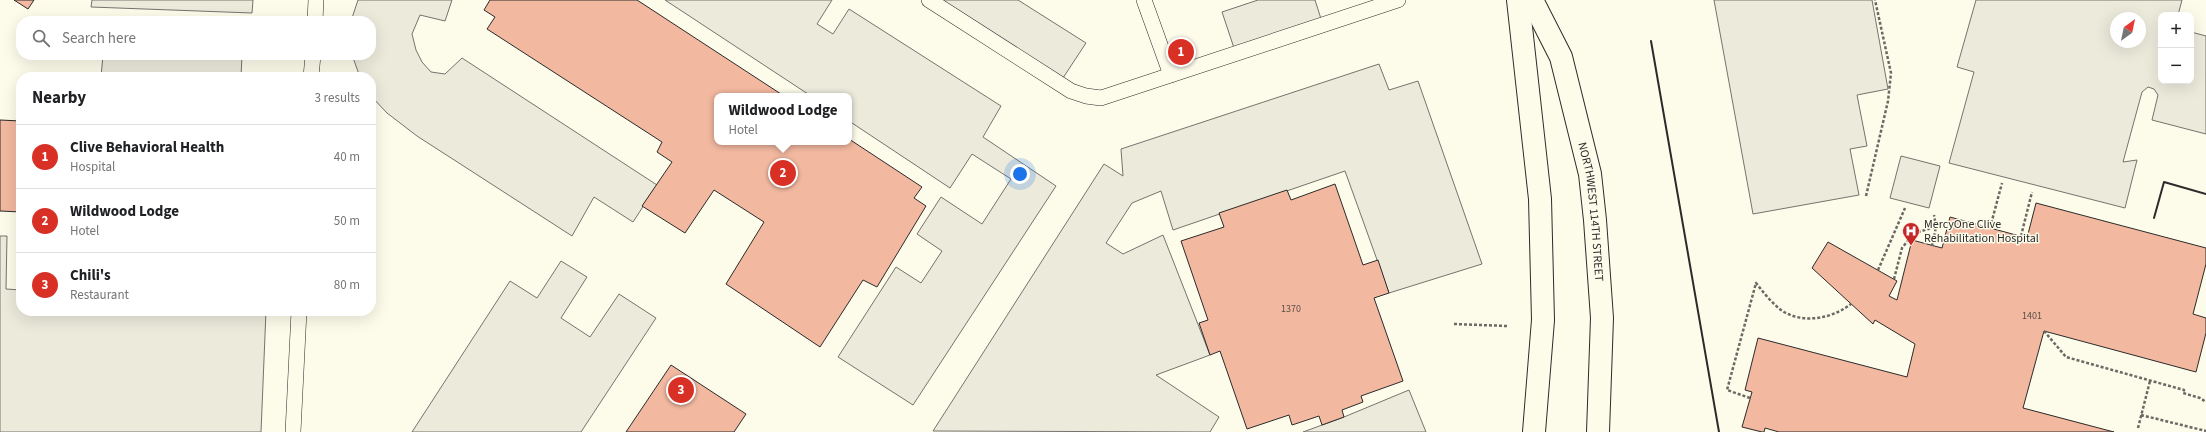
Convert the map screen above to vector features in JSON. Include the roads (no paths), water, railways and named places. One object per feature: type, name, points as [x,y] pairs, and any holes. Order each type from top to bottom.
[{"type":"street","points":[[1518,0],[1540,199],[1542,320],[1534,432]]},
{"type":"street","name":"NORTHWEST 114TH STREET","points":[[1532,0],[1561,56],[1590,174],[1602,318],[1598,432]]},
{"type":"lane","points":[[314,16],[316,0]]},
{"type":"lane","points":[[929,0],[1071,91],[1086,96],[1101,98],[1391,1]]},
{"type":"lane","points":[[1144,0],[1171,75]]},
{"type":"lane","points":[[311,72],[313,60]]},
{"type":"lane","points":[[293,432],[299,316]]},
{"type":"place","name":"Clive Behavioral Health","points":[[1181,52]]},
{"type":"place","name":"Wildwood Lodge","points":[[783,173]]},
{"type":"place","name":"MercyOne Clive Rehabilitation Hospital","points":[[1911,246]]},
{"type":"place","name":"Chili's","points":[[681,390]]}]
